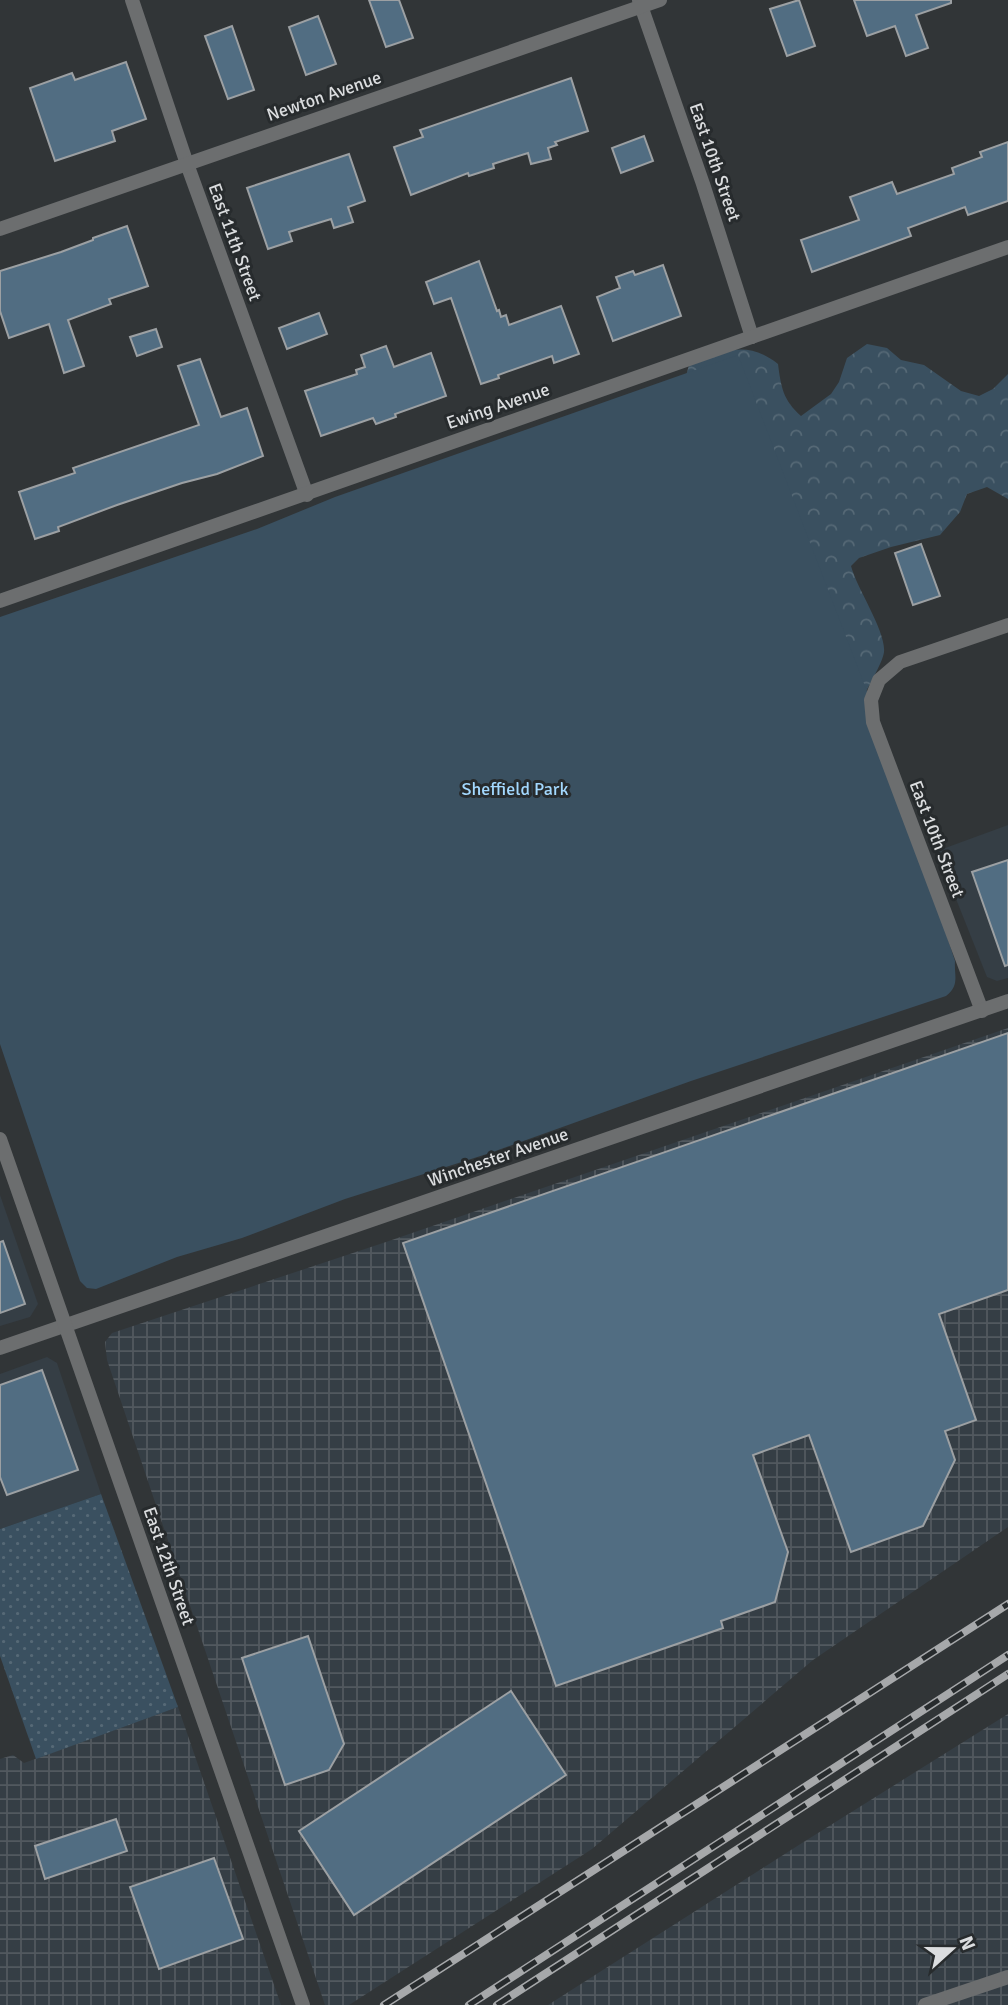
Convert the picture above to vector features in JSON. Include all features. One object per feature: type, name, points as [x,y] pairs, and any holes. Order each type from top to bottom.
[{"type":"street","name":"East 11th Street","points":[[132,0],[187,164],[307,495]]},
{"type":"street","name":"Newton Avenue","points":[[0,229],[640,3],[660,0]]},
{"type":"street","name":"East 10th Street","points":[[640,3],[703,184],[752,337]]},
{"type":"street","name":"Ewing Avenue","points":[[0,601],[1008,247]]},
{"type":"street","name":"East 10th Street","points":[[982,1010],[873,722],[871,700],[879,680],[900,662],[1008,625]]},
{"type":"street","name":"Winchester Avenue","points":[[0,1348],[1008,1001]]},
{"type":"street","name":"East 12th Street","points":[[0,1139],[303,2005]]},
{"type":"street","points":[[925,2005],[1008,1977]]},
{"type":"shaded area","points":[[1008,825],[1008,978],[997,981],[987,977],[937,851]]},
{"type":"shaded area","points":[[1008,1028],[1008,1527],[813,1660],[592,1849],[349,2005],[325,2005],[107,1360],[105,1342],[112,1333],[386,1242]]},
{"type":"shaded area","points":[[0,1195],[38,1304],[30,1317],[0,1326]]},
{"type":"shaded area","points":[[47,1357],[57,1363],[101,1494],[0,1529],[0,1374]]},
{"type":"shaded area","points":[[178,1707],[281,2005],[0,2005],[0,1759],[13,1755],[24,1763]]},
{"type":"shaded area","points":[[1008,1714],[1008,2005],[548,2005],[802,1843]]},
{"type":"green space","points":[[867,344],[887,348],[901,360],[924,365],[961,391],[979,396],[993,389],[1008,374],[1008,499],[987,487],[967,494],[960,512],[940,535],[859,558],[851,566],[881,633],[884,652],[861,701],[685,380],[690,361],[725,351],[756,352],[778,364],[784,393],[801,416],[831,394],[839,382],[847,358]]},
{"type":"green space","name":"Sheffield Park","points":[[738,355],[868,694],[955,961],[953,988],[946,996],[691,1081],[490,1153],[345,1199],[242,1238],[177,1257],[96,1289],[87,1288],[80,1281],[0,1044],[0,617],[257,529],[335,497]]},
{"type":"green space","points":[[101,1494],[178,1707],[36,1759],[0,1656],[0,1529]]},
{"type":"building","points":[[369,0],[399,0],[413,38],[386,47]]},
{"type":"building","points":[[799,0],[815,46],[787,56],[770,9]]},
{"type":"building","points":[[854,0],[951,0],[951,3],[916,15],[928,48],[906,56],[895,26],[867,36]]},
{"type":"building","points":[[318,16],[336,64],[306,75],[289,27]]},
{"type":"building","points":[[232,26],[254,90],[228,99],[205,36]]},
{"type":"building","points":[[126,62],[146,119],[112,131],[115,141],[55,161],[30,88],[72,73],[75,80]]},
{"type":"building","points":[[571,78],[588,131],[555,142],[557,145],[548,148],[551,159],[531,164],[528,153],[493,164],[494,168],[469,176],[468,173],[411,195],[394,147],[423,137],[420,130]]},
{"type":"building","points":[[644,136],[653,161],[621,173],[612,148]]},
{"type":"building","points":[[1008,142],[1008,201],[968,215],[965,207],[908,228],[911,236],[812,272],[801,240],[859,220],[850,197],[892,182],[897,194],[954,174],[952,168],[982,157],[980,152]]},
{"type":"building","points":[[349,154],[365,201],[348,207],[353,222],[334,228],[331,219],[289,232],[292,241],[268,249],[247,188]]},
{"type":"building","points":[[127,226],[148,286],[109,299],[111,304],[68,320],[84,366],[64,373],[49,324],[9,338],[0,311],[0,271],[61,252]]},
{"type":"building","points":[[479,261],[497,311],[499,310],[501,317],[506,315],[509,325],[561,306],[579,354],[554,363],[552,356],[498,375],[499,378],[481,384],[451,298],[434,304],[426,282]]},
{"type":"building","points":[[663,265],[681,316],[613,341],[597,297],[620,288],[616,277],[633,271],[635,275]]},
{"type":"building","points":[[319,313],[327,334],[287,349],[279,328]]},
{"type":"building","points":[[156,329],[162,347],[137,356],[130,337]]},
{"type":"building","points":[[386,346],[394,367],[431,353],[446,396],[395,414],[396,417],[376,424],[373,418],[321,436],[305,391],[357,374],[356,370],[365,367],[361,355]]},
{"type":"building","points":[[200,359],[221,417],[247,408],[263,456],[217,474],[117,505],[58,527],[59,531],[35,539],[19,492],[75,473],[73,468],[199,425],[178,366]]},
{"type":"building","points":[[921,544],[940,596],[913,605],[895,553]]},
{"type":"building","points":[[1008,860],[1008,965],[1005,966],[972,872]]},
{"type":"building","points":[[1008,1033],[1008,1290],[939,1314],[976,1420],[945,1431],[955,1460],[923,1526],[851,1552],[809,1435],[753,1455],[788,1552],[775,1602],[721,1621],[723,1628],[556,1686],[403,1243]]},
{"type":"building","points":[[3,1241],[25,1304],[0,1313],[0,1242]]},
{"type":"building","points":[[42,1370],[78,1470],[7,1495],[0,1477],[0,1385]]},
{"type":"building","points":[[308,1636],[344,1744],[329,1770],[285,1785],[242,1658]]},
{"type":"building","points":[[511,1691],[566,1775],[354,1915],[299,1831]]},
{"type":"building","points":[[116,1819],[127,1851],[45,1879],[35,1846]]},
{"type":"building","points":[[214,1858],[243,1939],[159,1969],[130,1887]]},
{"type":"railway","points":[[384,2005],[1008,1604]]},
{"type":"railway","points":[[469,2005],[1008,1655]]},
{"type":"railway","points":[[497,2005],[1008,1674]]}]
